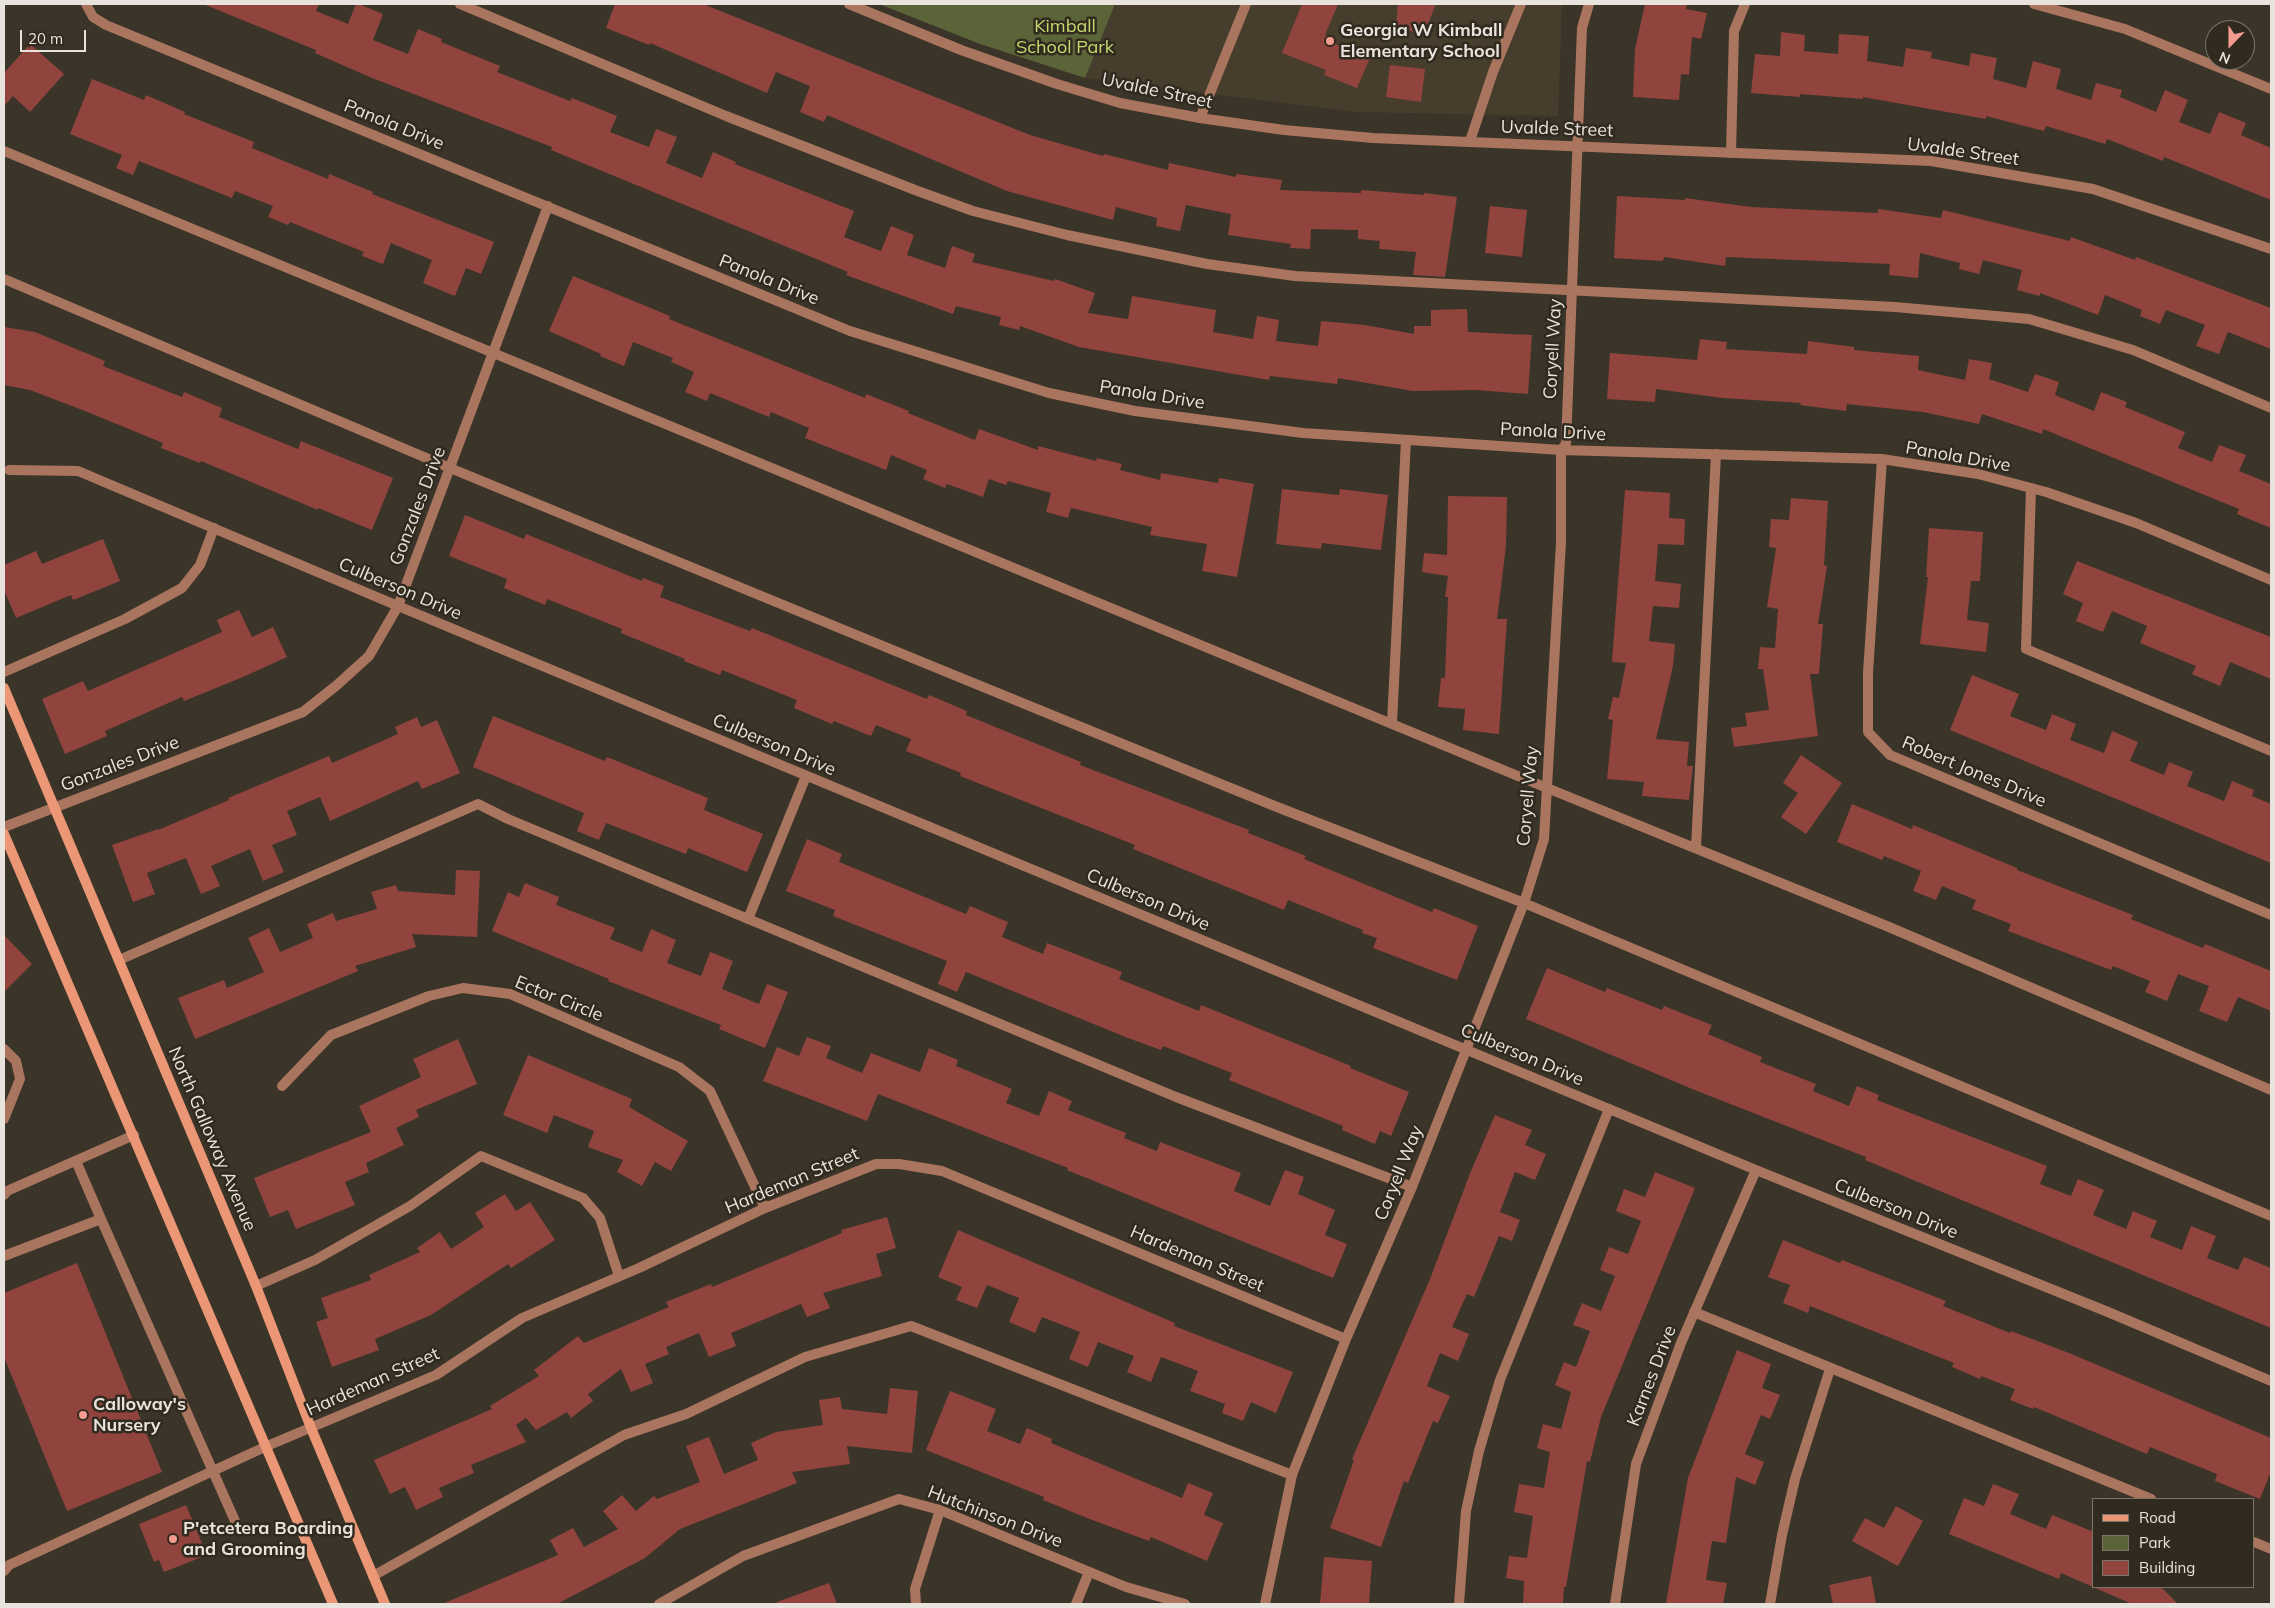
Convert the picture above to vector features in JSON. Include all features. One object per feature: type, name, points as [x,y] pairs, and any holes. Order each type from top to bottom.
[{"type":"main road","name":"North Galloway Avenue","points":[[4,688],[256,1286],[311,1428],[385,1604]]},
{"type":"main road","points":[[4,834],[334,1604]]},
{"type":"street","name":"Panola Drive","points":[[86,4],[94,17],[106,25],[850,331],[1049,393],[1135,411],[1303,433],[1562,450],[1882,459],[1978,474],[2031,488],[2136,523],[2271,580]]},
{"type":"street","points":[[460,4],[735,119],[915,190],[982,213],[1067,235],[1207,264],[1286,275],[1895,307],[2029,319],[2134,350],[2271,408]]},
{"type":"street","name":"Uvalde Street","points":[[849,4],[961,50],[1057,84],[1120,103],[1200,118],[1284,130],[1373,138],[1931,161],[2093,188],[2271,250]]},
{"type":"street","points":[[1200,118],[1246,4]]},
{"type":"street","points":[[1470,141],[1492,72],[1520,4]]},
{"type":"street","name":"Coryell Way","points":[[1265,1604],[1292,1475],[1346,1339],[1412,1187],[1524,903],[1544,838],[1561,542],[1562,450],[1566,444],[1582,28],[1589,4]]},
{"type":"street","points":[[1732,152],[1734,31],[1745,4]]},
{"type":"street","points":[[2034,4],[2125,29],[2271,89]]},
{"type":"street","points":[[4,151],[1547,788],[1696,847],[2271,1090]]},
{"type":"street","name":"Gonzales Drive","points":[[4,827],[54,806],[303,712],[369,656],[398,606],[548,206]]},
{"type":"street","points":[[4,279],[450,468],[1277,807],[1524,903],[2271,1216]]},
{"type":"street","points":[[1392,723],[1406,440]]},
{"type":"street","points":[[1696,847],[1716,454]]},
{"type":"street","name":"Robert Jones Drive","points":[[1882,459],[1868,673],[1868,732],[1890,755],[2271,915]]},
{"type":"street","name":"Culberson Drive","points":[[9,470],[78,470],[806,776],[1756,1170],[2108,1312],[2271,1381]]},
{"type":"street","points":[[2031,488],[2026,649],[2271,751]]},
{"type":"street","points":[[4,672],[125,619],[182,588],[200,565],[214,528]]},
{"type":"street","points":[[748,919],[806,776]]},
{"type":"street","points":[[119,960],[478,804],[508,819],[1176,1097],[1412,1187]]},
{"type":"street","name":"Ector Circle","points":[[282,1086],[331,1035],[429,996],[463,988],[510,994],[679,1067],[710,1091],[765,1208]]},
{"type":"street","points":[[4,1049],[16,1061],[20,1079],[4,1119]]},
{"type":"street","points":[[1459,1604],[1466,1511],[1480,1451],[1500,1380],[1610,1109]]},
{"type":"street","points":[[4,1195],[6,1191],[134,1136]]},
{"type":"street","points":[[256,1286],[315,1260],[401,1211],[481,1156],[583,1198],[600,1218],[619,1276]]},
{"type":"street","points":[[76,1160],[239,1530]]},
{"type":"street","name":"Hardeman Street","points":[[4,1572],[9,1565],[267,1446],[436,1375],[522,1318],[619,1276],[765,1208],[876,1164],[899,1164],[942,1171],[1346,1339]]},
{"type":"street","name":"Karnes Drive","points":[[1615,1604],[1636,1464],[1694,1312],[1756,1170]]},
{"type":"street","points":[[4,1256],[101,1219]]},
{"type":"street","points":[[1694,1312],[2149,1498]]},
{"type":"street","points":[[373,1576],[624,1435],[686,1414],[805,1356],[911,1326],[1292,1475]]},
{"type":"street","points":[[1770,1604],[1782,1535],[1795,1478],[1830,1369]]},
{"type":"street","name":"Hutchinson Drive","points":[[659,1604],[743,1556],[899,1499],[940,1510],[1126,1587],[1184,1604]]},
{"type":"street","points":[[916,1604],[915,1589],[940,1510]]},
{"type":"street","points":[[2255,1542],[2271,1549]]},
{"type":"street","points":[[1076,1604],[1089,1572]]},
{"type":"shaded area","name":"Georgia W Kimball Elementary School","points":[[1115,4],[1562,4],[1558,116],[1356,112],[1085,78]]},
{"type":"green space","name":"Kimball School Park","points":[[879,4],[1115,4],[1085,78],[980,44]]},
{"type":"building","points":[[203,4],[319,4],[316,11],[348,24],[356,4],[359,4],[383,14],[373,40],[408,54],[418,29],[442,39],[441,42],[500,66],[497,72],[570,101],[572,98],[617,116],[610,132],[649,147],[656,129],[677,137],[666,163],[702,178],[713,152],[736,162],[735,164],[854,211],[844,237],[881,251],[891,226],[914,235],[907,255],[945,268],[952,246],[975,254],[972,262],[1054,281],[1055,279],[1095,293],[1088,313],[1128,319],[1132,296],[1216,310],[1213,332],[1253,339],[1257,316],[1279,320],[1276,341],[1318,346],[1321,321],[1365,325],[1414,334],[1414,326],[1431,326],[1431,310],[1467,309],[1468,332],[1532,335],[1528,394],[1475,390],[1413,391],[1338,378],[1337,384],[1270,376],[1269,380],[1079,347],[1020,326],[1019,330],[999,325],[1001,317],[956,306],[953,314],[846,275],[848,272],[551,150],[552,147],[372,78],[315,53],[316,50]]},
{"type":"building","points":[[615,4],[703,4],[1030,135],[1103,156],[1104,154],[1168,170],[1169,163],[1236,177],[1236,174],[1282,180],[1280,190],[1361,193],[1361,190],[1424,195],[1424,193],[1457,197],[1445,277],[1413,275],[1416,252],[1379,249],[1380,241],[1358,239],[1358,230],[1311,229],[1310,249],[1290,248],[1291,244],[1228,235],[1231,214],[1186,205],[1180,231],[1156,226],[1157,218],[1116,207],[1113,220],[1007,191],[827,115],[824,122],[800,112],[810,86],[776,72],[767,93],[650,43],[649,45],[606,28]]},
{"type":"building","points":[[1302,4],[1338,4],[1325,35],[1327,36],[1325,40],[1370,58],[1357,88],[1324,75],[1326,70],[1282,53]]},
{"type":"building","points":[[1398,4],[1436,4],[1423,36],[1396,25]]},
{"type":"building","points":[[1645,4],[1687,4],[1686,9],[1707,13],[1701,39],[1692,37],[1689,75],[1681,74],[1679,100],[1633,97],[1635,49]]},
{"type":"building","points":[[1781,32],[1805,35],[1804,51],[1838,54],[1839,34],[1869,36],[1867,61],[1903,67],[1906,48],[1932,52],[1931,58],[1969,66],[1971,53],[1997,58],[1993,79],[2026,88],[2033,61],[2061,69],[2056,89],[2091,100],[2096,83],[2122,90],[2120,97],[2156,112],[2165,90],[2188,100],[2179,122],[2210,134],[2219,112],[2246,123],[2241,135],[2271,148],[2271,200],[2164,157],[2163,161],[2107,139],[2105,144],[2046,126],[2044,131],[1986,116],[1986,119],[1863,97],[1863,99],[1800,94],[1800,97],[1751,93],[1755,54],[1780,56]]},
{"type":"building","points":[[30,44],[64,74],[30,112],[13,96],[4,106],[4,73]]},
{"type":"building","points":[[1390,65],[1425,69],[1421,102],[1386,97]]},
{"type":"building","points":[[92,79],[144,100],[146,95],[185,112],[184,114],[254,142],[252,148],[328,179],[329,174],[373,192],[372,194],[494,242],[481,274],[466,268],[455,296],[423,283],[432,260],[391,243],[383,264],[362,256],[364,252],[290,222],[288,225],[268,217],[273,206],[235,191],[232,198],[139,161],[133,175],[116,168],[122,155],[70,134]]},
{"type":"building","points":[[1617,196],[1685,200],[1685,198],[1751,207],[1878,213],[1878,209],[1941,218],[1943,210],[2070,241],[2071,237],[2135,260],[2136,257],[2271,308],[2271,349],[2228,332],[2219,354],[2196,346],[2205,325],[2166,310],[2160,324],[2140,316],[2142,310],[2105,295],[2098,315],[2040,293],[2040,296],[2017,290],[2022,270],[1983,260],[1979,274],[1959,269],[1960,263],[1920,253],[1918,278],[1889,275],[1890,264],[1726,257],[1725,266],[1664,257],[1663,261],[1614,258]]},
{"type":"building","points":[[1490,206],[1527,210],[1522,257],[1485,253]]},
{"type":"building","points":[[573,276],[670,316],[669,319],[865,398],[866,394],[909,411],[908,413],[975,440],[979,429],[1038,450],[1038,446],[1096,461],[1097,458],[1122,464],[1120,470],[1160,480],[1161,473],[1218,483],[1219,478],[1254,484],[1237,577],[1202,571],[1207,544],[1150,535],[1152,527],[1071,508],[1068,518],[1046,512],[1051,493],[1008,481],[1006,485],[989,479],[983,497],[947,484],[945,488],[923,479],[927,470],[891,455],[886,470],[805,438],[809,428],[771,412],[769,417],[710,393],[707,401],[685,392],[694,372],[671,362],[673,358],[633,342],[624,366],[600,356],[601,354],[549,331]]},
{"type":"building","points":[[4,327],[35,332],[105,361],[103,366],[182,397],[184,392],[222,408],[219,417],[298,449],[301,441],[393,478],[372,530],[318,508],[318,510],[201,461],[200,463],[161,448],[163,443],[85,411],[30,390],[4,385]]},
{"type":"building","points":[[1700,339],[1727,342],[1726,349],[1807,354],[1808,341],[1854,347],[1854,350],[1919,356],[1918,370],[1965,380],[1969,359],[1992,363],[1989,379],[2028,392],[2035,374],[2059,382],[2055,395],[2094,411],[2101,392],[2127,402],[2125,407],[2185,432],[2178,448],[2212,462],[2219,445],[2246,455],[2239,471],[2271,484],[2271,528],[2237,514],[2239,509],[2043,429],[2042,434],[1982,414],[1979,424],[1923,412],[1847,404],[1846,411],[1800,405],[1801,403],[1722,398],[1656,389],[1655,402],[1607,399],[1610,353],[1697,360]]},
{"type":"building","points":[[1282,489],[1339,495],[1340,489],[1388,495],[1381,550],[1322,543],[1321,549],[1276,544]]},
{"type":"building","points":[[1625,490],[1670,493],[1669,518],[1685,519],[1684,545],[1658,544],[1655,581],[1681,584],[1679,608],[1653,606],[1649,641],[1675,644],[1673,666],[1656,739],[1689,742],[1687,766],[1693,766],[1689,800],[1642,796],[1644,782],[1607,779],[1613,720],[1608,719],[1613,697],[1619,698],[1626,663],[1612,662]]},
{"type":"building","points":[[1448,496],[1507,497],[1506,546],[1497,619],[1507,619],[1499,734],[1463,730],[1465,709],[1438,707],[1441,678],[1445,678],[1448,597],[1445,597],[1448,576],[1422,572],[1424,553],[1447,555]]},
{"type":"building","points":[[1791,498],[1828,501],[1824,565],[1827,566],[1818,624],[1823,624],[1819,674],[1810,674],[1818,736],[1734,747],[1731,728],[1747,726],[1745,713],[1769,710],[1763,669],[1758,669],[1760,647],[1775,648],[1778,609],[1767,607],[1776,548],[1769,547],[1771,519],[1789,520]]},
{"type":"building","points":[[465,515],[524,539],[526,534],[642,581],[643,578],[664,586],[660,597],[750,631],[752,628],[927,699],[929,695],[967,711],[966,715],[1081,762],[1080,765],[1249,830],[1248,833],[1306,856],[1304,859],[1432,912],[1434,908],[1478,926],[1457,980],[1373,948],[1377,938],[1362,933],[1363,930],[1288,900],[1284,910],[1133,849],[1135,845],[960,776],[961,773],[906,751],[911,739],[876,725],[871,736],[834,721],[832,724],[794,708],[797,700],[722,670],[720,675],[684,661],[685,659],[621,633],[622,629],[547,599],[545,605],[504,588],[507,579],[449,556]]},
{"type":"building","points":[[1929,528],[1983,532],[1980,581],[1971,581],[1967,620],[1989,623],[1986,652],[1920,644],[1928,577],[1926,577]]},
{"type":"building","points":[[103,539],[120,581],[73,600],[71,595],[16,618],[4,590],[4,565],[36,551],[42,564]]},
{"type":"building","points":[[2077,561],[2271,637],[2271,679],[2230,662],[2220,686],[2192,674],[2196,666],[2140,643],[2147,626],[2112,611],[2103,632],[2076,621],[2083,603],[2063,594]]},
{"type":"building","points":[[239,610],[252,637],[273,627],[287,657],[184,701],[182,697],[105,731],[107,736],[65,754],[42,699],[83,681],[88,691],[222,632],[217,620]]},
{"type":"building","points":[[1972,675],[2019,694],[2010,716],[2046,730],[2052,714],[2076,724],[2070,740],[2104,753],[2112,731],[2138,742],[2130,761],[2164,775],[2169,762],[2193,772],[2187,786],[2224,801],[2232,781],[2254,790],[2252,796],[2271,804],[2271,863],[1950,730]]},
{"type":"building","points":[[493,716],[605,761],[607,757],[708,798],[704,810],[763,834],[747,872],[688,848],[686,854],[606,823],[599,840],[577,831],[584,813],[473,767]]},
{"type":"building","points":[[417,717],[421,727],[437,720],[460,773],[422,789],[418,781],[330,821],[320,797],[287,811],[297,835],[272,845],[284,872],[263,881],[250,849],[211,866],[220,886],[201,894],[186,858],[147,873],[155,894],[133,902],[112,845],[158,830],[229,800],[228,798],[329,756],[332,763],[398,734],[395,727]]},
{"type":"building","points":[[1801,755],[1842,783],[1806,834],[1781,817],[1798,793],[1783,783]]},
{"type":"building","points":[[1852,804],[1912,829],[1913,825],[2017,868],[2017,870],[2133,915],[2131,919],[2203,948],[2205,944],[2271,971],[2271,1011],[2238,997],[2227,1022],[2199,1011],[2209,986],[2178,974],[2167,1001],[2145,992],[2150,981],[2113,966],[2111,970],[2008,931],[2011,924],[1972,909],[1976,900],[1942,886],[1936,900],[1913,891],[1921,871],[1884,856],[1882,860],[1837,842]]},
{"type":"building","points":[[807,839],[842,854],[839,862],[966,914],[970,906],[1008,922],[1002,937],[1043,954],[1047,943],[1122,972],[1119,979],[1199,1011],[1201,1005],[1351,1066],[1350,1068],[1409,1092],[1391,1136],[1380,1131],[1375,1144],[1342,1130],[1343,1126],[1229,1080],[1232,1073],[1163,1046],[1161,1050],[1128,1038],[966,972],[957,992],[938,984],[947,961],[833,916],[835,910],[786,891]]},
{"type":"building","points":[[456,870],[480,871],[477,937],[412,934],[416,947],[355,966],[358,971],[195,1039],[178,998],[224,980],[227,988],[264,972],[248,938],[269,928],[280,952],[313,938],[307,924],[333,913],[336,921],[377,909],[371,892],[396,885],[398,891],[455,895]]},
{"type":"building","points":[[525,883],[559,897],[556,905],[615,928],[610,939],[642,952],[651,929],[676,940],[667,963],[701,976],[710,952],[733,961],[722,989],[759,1004],[767,984],[788,992],[765,1048],[719,1029],[721,1025],[608,981],[609,979],[492,931],[508,892],[519,897]]},
{"type":"building","points":[[4,935],[32,964],[4,992]]},
{"type":"building","points":[[1547,968],[1605,992],[1607,988],[1662,1010],[1664,1006],[1712,1025],[1708,1034],[1762,1057],[1760,1062],[1816,1084],[1813,1091],[1849,1106],[1857,1086],[1879,1095],[1877,1100],[2047,1166],[2040,1184],[2071,1196],[2078,1179],[2104,1190],[2093,1215],[2126,1229],[2133,1211],[2157,1221],[2150,1237],[2182,1250],[2191,1226],[2216,1236],[2207,1258],[2238,1270],[2244,1257],[2271,1268],[2271,1328],[1865,1160],[1866,1157],[1697,1091],[1526,1019]]},
{"type":"building","points":[[807,1037],[831,1046],[826,1058],[862,1073],[871,1053],[920,1072],[929,1048],[958,1060],[956,1066],[1012,1089],[1006,1103],[1039,1116],[1049,1091],[1072,1101],[1068,1110],[1126,1133],[1124,1138],[1157,1151],[1160,1142],[1241,1173],[1234,1191],[1270,1206],[1285,1170],[1304,1177],[1298,1194],[1335,1210],[1325,1235],[1347,1244],[1333,1278],[1067,1170],[1068,1168],[878,1094],[867,1121],[763,1081],[777,1047],[799,1056]]},
{"type":"building","points":[[458,1039],[477,1084],[416,1110],[419,1117],[396,1128],[404,1145],[366,1163],[369,1172],[345,1182],[355,1205],[296,1229],[288,1210],[270,1217],[254,1178],[371,1132],[359,1106],[421,1077],[413,1059]]},
{"type":"building","points":[[528,1055],[632,1099],[629,1107],[688,1141],[671,1171],[655,1162],[642,1186],[617,1172],[623,1160],[588,1147],[594,1131],[554,1115],[547,1133],[503,1115]]},
{"type":"building","points":[[1495,1115],[1532,1130],[1525,1145],[1546,1154],[1535,1180],[1515,1172],[1500,1212],[1520,1220],[1512,1241],[1499,1236],[1474,1297],[1467,1294],[1452,1327],[1469,1334],[1458,1361],[1440,1353],[1427,1386],[1450,1396],[1438,1423],[1433,1421],[1408,1483],[1404,1481],[1381,1547],[1330,1528],[1354,1460],[1352,1459],[1430,1279],[1471,1171]]},
{"type":"building","points":[[1655,1172],[1695,1188],[1601,1417],[1590,1462],[1587,1461],[1566,1587],[1564,1587],[1563,1604],[1523,1604],[1524,1581],[1506,1578],[1509,1556],[1527,1558],[1533,1516],[1514,1512],[1519,1484],[1544,1488],[1550,1452],[1537,1448],[1543,1424],[1561,1429],[1571,1392],[1555,1385],[1564,1362],[1576,1367],[1590,1331],[1573,1325],[1582,1303],[1601,1311],[1615,1276],[1600,1270],[1609,1247],[1628,1254],[1641,1221],[1616,1211],[1624,1189],[1645,1197]]},
{"type":"building","points":[[505,1194],[516,1211],[530,1202],[555,1240],[511,1268],[508,1264],[431,1315],[375,1339],[379,1350],[332,1367],[316,1322],[328,1318],[321,1298],[371,1280],[369,1275],[420,1252],[417,1248],[440,1232],[451,1249],[484,1227],[475,1213]]},
{"type":"building","points":[[887,1217],[896,1248],[876,1254],[882,1276],[823,1293],[830,1308],[807,1317],[801,1304],[731,1333],[736,1346],[709,1357],[699,1333],[666,1347],[669,1354],[645,1364],[653,1383],[631,1392],[621,1369],[588,1394],[593,1401],[571,1418],[567,1412],[536,1430],[526,1418],[516,1425],[526,1442],[471,1465],[474,1473],[439,1488],[443,1497],[416,1510],[405,1487],[390,1494],[374,1460],[492,1409],[490,1406],[539,1376],[534,1370],[578,1336],[584,1343],[669,1307],[666,1302],[711,1284],[712,1287],[842,1233],[841,1230]]},
{"type":"building","points":[[958,1230],[1175,1323],[1174,1326],[1293,1372],[1276,1413],[1251,1402],[1243,1421],[1222,1413],[1225,1404],[1190,1391],[1198,1371],[1161,1357],[1151,1382],[1127,1372],[1134,1356],[1098,1342],[1088,1367],[1069,1359],[1080,1332],[1042,1317],[1035,1333],[1009,1322],[1019,1298],[987,1285],[977,1308],[956,1300],[962,1287],[938,1277]]},
{"type":"building","points":[[1783,1240],[1840,1263],[1842,1260],[1946,1301],[1943,1306],[2010,1333],[2011,1331],[2069,1353],[2271,1438],[2271,1471],[2260,1499],[2215,1481],[2217,1474],[2150,1447],[2147,1454],[2034,1407],[2033,1409],[2010,1400],[2015,1389],[1981,1376],[1980,1379],[1952,1367],[1954,1363],[1810,1306],[1808,1313],[1783,1303],[1790,1285],[1768,1277]]},
{"type":"building","name":"Calloway's Nursery","points":[[77,1263],[162,1472],[67,1511],[4,1357],[4,1293]]},
{"type":"building","points":[[1737,1350],[1771,1364],[1762,1388],[1780,1395],[1770,1419],[1761,1415],[1745,1454],[1764,1462],[1755,1485],[1736,1477],[1726,1543],[1712,1541],[1706,1580],[1727,1583],[1723,1604],[1666,1603],[1688,1478]]},
{"type":"building","points":[[890,1388],[918,1391],[912,1453],[847,1446],[850,1464],[792,1472],[797,1483],[680,1529],[645,1558],[557,1604],[442,1604],[558,1555],[550,1540],[573,1528],[584,1547],[618,1529],[603,1511],[622,1495],[636,1511],[654,1496],[657,1499],[700,1482],[686,1446],[709,1437],[724,1474],[758,1460],[751,1443],[776,1432],[823,1425],[819,1400],[840,1397],[842,1409],[887,1414]]},
{"type":"building","points":[[950,1391],[996,1409],[987,1431],[1020,1444],[1027,1428],[1052,1439],[1051,1443],[1182,1498],[1188,1483],[1213,1493],[1204,1515],[1223,1523],[1207,1561],[1151,1537],[1149,1541],[1087,1518],[1043,1500],[1044,1497],[926,1450]]},
{"type":"building","points":[[1993,1484],[2019,1494],[2010,1514],[2046,1529],[2052,1515],[2092,1531],[2092,1587],[2061,1573],[2059,1579],[1949,1534],[1964,1498],[1984,1506]]},
{"type":"building","name":"P'etcetera Boarding and Grooming","points":[[186,1505],[207,1555],[164,1572],[159,1560],[154,1562],[139,1524]]},
{"type":"building","points":[[1896,1506],[1923,1521],[1898,1566],[1852,1541],[1865,1518],[1884,1528]]},
{"type":"building","points":[[1324,1557],[1372,1561],[1369,1604],[1320,1604]]},
{"type":"building","points":[[1871,1576],[1876,1604],[1833,1604],[1829,1585]]},
{"type":"building","points":[[829,1583],[837,1604],[777,1604],[777,1602]]},
{"type":"building","points":[[2095,1588],[2162,1588],[2178,1604],[2132,1604]]},
{"type":"place","name":"Georgia W Kimball Elementary School","points":[[1330,41]]},
{"type":"place","name":"Calloway's Nursery","points":[[83,1415]]},
{"type":"place","name":"P'etcetera Boarding and Grooming","points":[[173,1539]]}]
